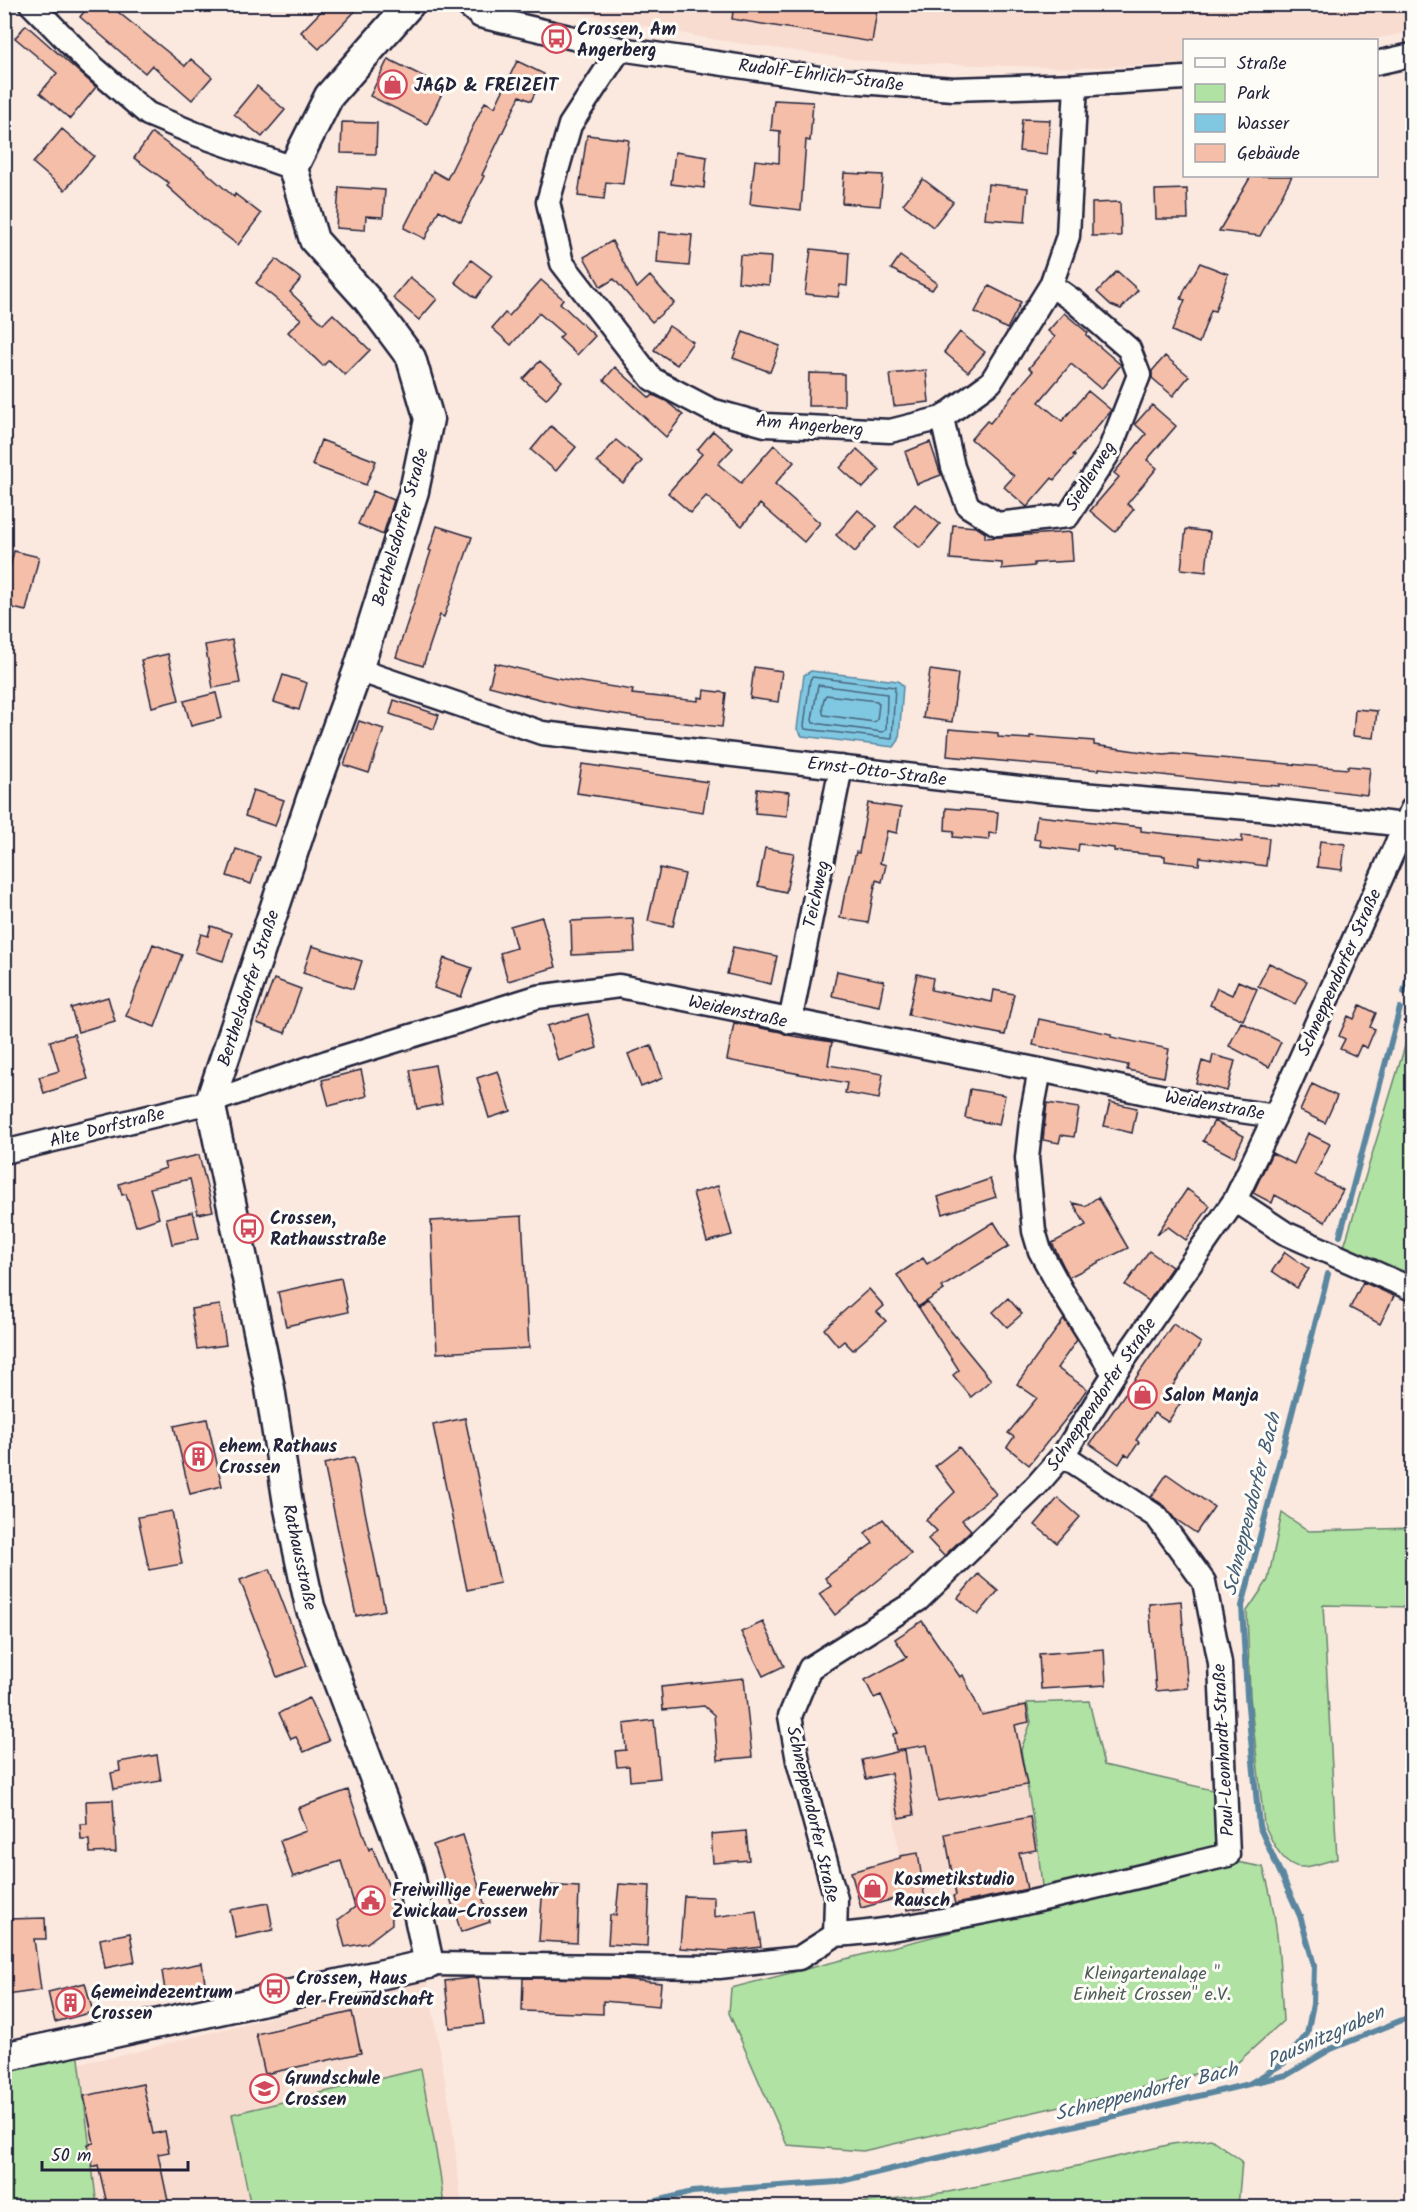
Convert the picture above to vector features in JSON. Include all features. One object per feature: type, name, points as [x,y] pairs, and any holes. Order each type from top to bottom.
[{"type":"street","points":[[31,4],[91,65],[148,114],[196,135],[293,168],[330,96],[410,4]]},
{"type":"street","name":"Rudolf-Ehrlich-Straße","points":[[466,4],[480,16],[620,49],[833,80],[953,89],[1076,85],[1183,78]]},
{"type":"street","name":"Am Angerberg","points":[[620,49],[570,125],[548,202],[562,263],[652,379],[711,410],[765,425],[890,431],[942,418],[992,382],[1051,285],[1068,236],[1076,85]]},
{"type":"street","points":[[1378,63],[1413,54]]},
{"type":"street","name":"Berthelsdorfer Straße","points":[[210,1102],[311,799],[358,670],[414,491],[429,419],[411,358],[367,298],[314,240],[293,168]]},
{"type":"street","name":"Siedlerweg","points":[[942,418],[953,467],[968,506],[997,524],[1068,516],[1108,454],[1139,375],[1129,349],[1051,285]]},
{"type":"street","name":"Ernst-Otto-Straße","points":[[358,670],[543,733],[1046,791],[1409,817]]},
{"type":"street","name":"Teichweg","points":[[790,1022],[841,767]]},
{"type":"street","name":"Schneppendorfer Straße","points":[[835,1935],[836,1899],[798,1761],[790,1716],[810,1668],[918,1600],[1036,1486],[1063,1455],[1114,1374],[1235,1200],[1409,817]]},
{"type":"street","name":"Weidenstraße","points":[[210,1102],[338,1059],[526,1001],[619,987],[1040,1070],[1206,1106],[1275,1116]]},
{"type":"street","points":[[1040,1070],[1027,1158],[1034,1231],[1040,1251],[1063,1293],[1114,1374]]},
{"type":"street","name":"Alte Dorfstraße","points":[[4,1152],[210,1102]]},
{"type":"street","name":"Rathausstraße","points":[[210,1102],[270,1388],[288,1504],[310,1607],[409,1870],[429,1964]]},
{"type":"street","points":[[1235,1200],[1285,1233],[1413,1289]]},
{"type":"street","name":"Paul-Leonhardt-Straße","points":[[835,1935],[918,1926],[1051,1898],[1228,1855],[1220,1663],[1204,1582],[1157,1517],[1063,1455]]},
{"type":"street","points":[[4,2056],[429,1964],[719,1967],[799,1958],[835,1935]]},
{"type":"shaded area","points":[[1412,4],[1412,32],[1374,39],[1183,39],[1183,64],[1074,68],[873,62],[716,40],[538,5]]},
{"type":"shaded area","points":[[1027,1703],[1031,1722],[1021,1750],[1038,1849],[1043,1896],[908,1924],[886,1758],[893,1750],[892,1733]]},
{"type":"shaded area","name":"Grundschule Crossen","points":[[427,1977],[451,2113],[462,2207],[93,2207],[83,2144],[80,2063],[119,2056]]},
{"type":"green space","points":[[1412,1023],[1412,1281],[1343,1250]]},
{"type":"green space","points":[[1282,1513],[1309,1531],[1412,1528],[1412,1607],[1323,1605],[1337,1859],[1304,1867],[1290,1863],[1284,1858],[1274,1845],[1264,1824],[1250,1696],[1247,1611],[1268,1580]]},
{"type":"green space","points":[[1089,1701],[1104,1765],[1217,1791],[1218,1842],[1212,1849],[1043,1896],[1038,1849],[1021,1750],[1031,1722],[1027,1703]]},
{"type":"green space","name":"Kleingartenalage \" Einheit Crossen\" e.V.","points":[[1231,1861],[1263,1867],[1276,1924],[1283,2021],[1237,2063],[1157,2084],[863,2151],[787,2145],[729,2013],[731,1988]]},
{"type":"green space","points":[[77,2042],[97,2207],[5,2207],[4,2057]]},
{"type":"green space","points":[[421,2069],[444,2207],[251,2207],[232,2114]]},
{"type":"green space","points":[[1211,2139],[1242,2161],[1238,2207],[827,2207],[948,2192],[1064,2169],[1172,2144]]},
{"type":"water","points":[[811,671],[898,681],[903,686],[899,740],[894,747],[802,736],[797,729],[804,675]]},
{"type":"building","points":[[90,4],[108,4],[185,66],[191,59],[212,77],[192,100],[152,65],[145,73],[80,17]]},
{"type":"building","points":[[328,4],[362,4],[319,49],[301,32]]},
{"type":"building","points":[[734,4],[878,4],[872,42],[732,19]]},
{"type":"building","points":[[26,25],[96,87],[70,119],[40,93],[57,73],[15,38]]},
{"type":"building","points":[[388,59],[445,87],[427,124],[370,96]]},
{"type":"building","points":[[517,61],[544,74],[531,101],[520,96],[461,222],[439,210],[425,239],[404,228],[433,171],[447,179],[485,102],[495,107]]},
{"type":"building","points":[[257,86],[285,110],[262,137],[234,114]]},
{"type":"building","points":[[774,100],[813,102],[810,141],[806,140],[801,210],[750,204],[755,160],[779,163],[780,131],[771,130]]},
{"type":"building","points":[[1022,119],[1050,120],[1047,154],[1019,151]]},
{"type":"building","points":[[342,122],[377,123],[376,154],[341,153]]},
{"type":"building","points":[[62,129],[94,156],[65,190],[33,163]]},
{"type":"building","points":[[152,133],[191,159],[234,197],[235,194],[261,214],[238,245],[205,220],[167,186],[169,183],[134,158]]},
{"type":"building","points":[[587,135],[629,140],[623,184],[606,182],[604,199],[578,196]]},
{"type":"building","points":[[675,152],[707,157],[704,188],[671,184]]},
{"type":"building","points":[[844,173],[883,175],[880,206],[842,203]]},
{"type":"building","points":[[1250,177],[1291,177],[1260,236],[1219,231]]},
{"type":"building","points":[[923,179],[953,202],[933,227],[903,204]]},
{"type":"building","points":[[988,184],[1028,188],[1025,222],[985,219]]},
{"type":"building","points":[[339,187],[385,190],[383,217],[366,216],[365,230],[336,228]]},
{"type":"building","points":[[1187,189],[1188,219],[1156,219],[1155,190]]},
{"type":"building","points":[[1120,202],[1121,236],[1092,236],[1092,203]]},
{"type":"building","points":[[659,232],[692,235],[689,266],[657,263]]},
{"type":"building","points":[[612,241],[637,288],[650,276],[674,303],[652,322],[614,279],[601,287],[584,257]]},
{"type":"building","points":[[811,249],[849,253],[847,286],[840,285],[838,297],[805,294]]},
{"type":"building","points":[[740,255],[771,257],[769,285],[738,282]]},
{"type":"building","points":[[900,256],[937,283],[932,290],[891,269]]},
{"type":"building","points":[[276,259],[301,279],[290,292],[323,324],[333,314],[370,350],[345,375],[329,360],[323,366],[288,332],[301,319],[256,283]]},
{"type":"building","points":[[471,260],[492,276],[476,298],[455,282]]},
{"type":"building","points":[[1200,263],[1228,274],[1215,311],[1211,310],[1199,343],[1172,331],[1185,300],[1181,299],[1185,289]]},
{"type":"building","points":[[1117,271],[1138,290],[1121,309],[1111,305],[1097,292]]},
{"type":"building","points":[[410,277],[437,299],[419,320],[393,298]]},
{"type":"building","points":[[541,280],[563,299],[560,303],[595,336],[577,355],[559,338],[563,334],[539,313],[511,345],[492,328],[505,313],[509,316]]},
{"type":"building","points":[[989,286],[1021,302],[1007,329],[975,312]]},
{"type":"building","points":[[1064,313],[1121,365],[1101,389],[1071,364],[1039,402],[1062,421],[1088,391],[1111,410],[1073,455],[1075,456],[1027,507],[1004,487],[1014,476],[971,439],[987,421],[990,423],[1033,371],[1029,368],[1055,337],[1048,331]]},
{"type":"building","points":[[669,326],[693,342],[677,365],[654,350]]},
{"type":"building","points":[[743,332],[780,346],[770,372],[733,358]]},
{"type":"building","points":[[960,332],[985,352],[968,372],[944,352]]},
{"type":"building","points":[[1165,356],[1189,376],[1173,396],[1152,378],[1152,371]]},
{"type":"building","points":[[540,361],[562,381],[546,399],[523,379]]},
{"type":"building","points":[[615,367],[650,398],[653,395],[666,401],[683,415],[666,437],[604,380]]},
{"type":"building","points":[[926,370],[929,402],[894,406],[890,374]]},
{"type":"building","points":[[809,373],[844,374],[844,406],[808,406]]},
{"type":"building","points":[[1152,405],[1176,426],[1147,460],[1157,468],[1127,504],[1134,509],[1115,532],[1090,511],[1119,477],[1114,473],[1146,434],[1135,424]]},
{"type":"building","points":[[551,426],[576,447],[556,471],[531,450]]},
{"type":"building","points":[[713,431],[733,448],[718,464],[741,483],[774,445],[794,462],[775,484],[820,523],[804,542],[760,504],[742,526],[706,496],[691,513],[668,493],[702,454],[697,450]]},
{"type":"building","points":[[321,440],[376,461],[366,485],[312,465]]},
{"type":"building","points":[[616,440],[642,461],[623,483],[597,462]]},
{"type":"building","points":[[930,442],[941,475],[917,484],[905,452]]},
{"type":"building","points":[[857,449],[880,470],[863,488],[840,468]]},
{"type":"building","points":[[373,491],[394,500],[383,535],[358,524]]},
{"type":"building","points":[[915,504],[940,524],[920,548],[895,527]]},
{"type":"building","points":[[858,510],[877,526],[855,552],[836,535]]},
{"type":"building","points":[[953,525],[976,527],[985,533],[985,538],[1071,532],[1073,561],[1034,563],[1034,566],[1002,569],[1002,563],[950,559]]},
{"type":"building","points":[[437,526],[472,537],[444,617],[440,615],[423,666],[396,657]]},
{"type":"building","points":[[1186,529],[1210,532],[1206,572],[1181,569]]},
{"type":"building","points":[[14,551],[39,557],[26,611],[4,606],[4,591]]},
{"type":"building","points":[[232,640],[240,683],[213,688],[205,645]]},
{"type":"building","points":[[168,654],[179,700],[152,707],[141,660]]},
{"type":"building","points":[[495,663],[557,678],[633,690],[632,694],[698,701],[698,697],[703,698],[704,690],[726,693],[722,727],[570,707],[489,686]]},
{"type":"building","points":[[754,667],[782,671],[778,702],[750,698]]},
{"type":"building","points":[[930,670],[958,674],[952,722],[923,718]]},
{"type":"building","points":[[283,675],[307,683],[299,710],[274,702]]},
{"type":"building","points":[[216,693],[222,718],[191,726],[184,701]]},
{"type":"building","points":[[394,700],[439,715],[434,729],[390,714]]},
{"type":"building","points":[[1355,709],[1377,711],[1374,738],[1353,736]]},
{"type":"building","points":[[359,721],[384,729],[369,773],[344,765]]},
{"type":"building","points":[[949,729],[998,733],[998,737],[1030,739],[1030,736],[1094,741],[1094,745],[1164,755],[1348,769],[1348,766],[1370,768],[1367,795],[1279,784],[1279,786],[1234,783],[1099,768],[1099,770],[947,756]]},
{"type":"building","points":[[582,764],[708,782],[703,812],[577,793]]},
{"type":"building","points":[[757,789],[789,792],[787,816],[755,813]]},
{"type":"building","points":[[253,790],[284,800],[275,826],[245,816]]},
{"type":"building","points":[[868,803],[901,808],[897,833],[887,831],[880,863],[886,865],[882,882],[876,880],[868,923],[840,918],[856,852],[859,853]]},
{"type":"building","points":[[946,808],[998,812],[996,834],[989,833],[989,840],[953,837],[954,831],[945,830]]},
{"type":"building","points":[[1037,816],[1141,827],[1141,831],[1242,842],[1242,835],[1269,838],[1266,866],[1200,857],[1199,865],[1165,861],[1165,856],[1114,851],[1114,848],[1079,844],[1078,851],[1040,846],[1041,840],[1034,839]]},
{"type":"building","points":[[1320,841],[1345,844],[1342,870],[1317,867]]},
{"type":"building","points":[[765,848],[794,853],[786,892],[758,886]]},
{"type":"building","points":[[236,849],[260,857],[251,884],[227,876]]},
{"type":"building","points":[[660,868],[685,874],[673,926],[648,921]]},
{"type":"building","points":[[542,917],[556,967],[508,981],[500,953],[516,948],[510,926]]},
{"type":"building","points":[[633,918],[635,952],[572,955],[571,921]]},
{"type":"building","points":[[211,926],[232,933],[223,961],[195,952],[201,934],[208,936]]},
{"type":"building","points":[[153,944],[182,955],[155,1027],[126,1016]]},
{"type":"building","points":[[312,946],[362,961],[353,989],[303,973]]},
{"type":"building","points":[[733,947],[777,956],[771,984],[727,974]]},
{"type":"building","points":[[444,958],[472,968],[461,997],[434,988]]},
{"type":"building","points":[[1269,963],[1307,981],[1295,1004],[1258,986]]},
{"type":"building","points":[[837,971],[884,981],[879,1006],[832,996]]},
{"type":"building","points":[[917,974],[933,978],[931,990],[992,1002],[994,990],[1014,994],[1005,1035],[908,1015]]},
{"type":"building","points":[[274,979],[301,989],[285,1033],[257,1023]]},
{"type":"building","points":[[1238,981],[1257,989],[1243,1020],[1210,1005],[1217,988],[1232,995]]},
{"type":"building","points":[[108,997],[115,1021],[78,1032],[71,1008]]},
{"type":"building","points":[[1360,1005],[1376,1013],[1370,1027],[1375,1029],[1367,1048],[1361,1045],[1356,1056],[1340,1049],[1345,1039],[1339,1036],[1348,1016],[1354,1019]]},
{"type":"building","points":[[588,1014],[597,1048],[558,1061],[547,1026]]},
{"type":"building","points":[[1039,1019],[1169,1049],[1164,1077],[1127,1070],[1128,1065],[1033,1045]]},
{"type":"building","points":[[1241,1022],[1281,1042],[1269,1067],[1229,1046]]},
{"type":"building","points":[[734,1023],[832,1042],[828,1065],[883,1074],[879,1099],[845,1093],[847,1083],[727,1060]]},
{"type":"building","points":[[74,1034],[88,1079],[44,1093],[39,1077],[59,1071],[50,1041]]},
{"type":"building","points":[[651,1045],[663,1078],[641,1087],[628,1054]]},
{"type":"building","points":[[1213,1055],[1235,1061],[1227,1091],[1196,1083],[1202,1061],[1211,1064]]},
{"type":"building","points":[[435,1065],[442,1104],[417,1109],[410,1070]]},
{"type":"building","points":[[361,1070],[367,1096],[329,1106],[322,1080]]},
{"type":"building","points":[[498,1071],[511,1111],[489,1118],[477,1078]]},
{"type":"building","points":[[1312,1084],[1337,1096],[1325,1123],[1300,1111]]},
{"type":"building","points":[[970,1089],[1005,1095],[999,1125],[965,1118]]},
{"type":"building","points":[[1110,1102],[1137,1108],[1132,1133],[1104,1126]]},
{"type":"building","points":[[1047,1103],[1079,1108],[1074,1137],[1061,1135],[1059,1143],[1043,1140]]},
{"type":"building","points":[[1214,1121],[1244,1136],[1234,1157],[1203,1141]]},
{"type":"building","points":[[1308,1133],[1330,1144],[1315,1175],[1343,1190],[1325,1222],[1275,1195],[1272,1203],[1253,1193],[1272,1153],[1294,1164]]},
{"type":"building","points":[[199,1155],[213,1211],[198,1214],[190,1179],[150,1188],[159,1218],[136,1226],[126,1194],[122,1195],[119,1184],[166,1168],[164,1163]]},
{"type":"building","points":[[990,1179],[996,1197],[943,1214],[938,1197]]},
{"type":"building","points":[[718,1186],[732,1235],[707,1242],[693,1193]]},
{"type":"building","points":[[1187,1189],[1210,1206],[1186,1240],[1168,1227],[1157,1234]]},
{"type":"building","points":[[1098,1197],[1128,1248],[1069,1277],[1052,1243],[1086,1225],[1073,1203],[1085,1206]]},
{"type":"building","points":[[193,1212],[199,1238],[172,1244],[166,1218]]},
{"type":"building","points":[[522,1216],[529,1348],[437,1353],[431,1221]]},
{"type":"building","points":[[994,1222],[1009,1246],[942,1287],[944,1290],[918,1307],[897,1275],[923,1258],[927,1264]]},
{"type":"building","points":[[1149,1251],[1172,1267],[1149,1301],[1125,1285]]},
{"type":"building","points":[[1285,1252],[1309,1269],[1297,1288],[1272,1271]]},
{"type":"building","points":[[341,1278],[348,1312],[286,1326],[278,1292]]},
{"type":"building","points":[[1363,1282],[1394,1296],[1380,1324],[1350,1308]]},
{"type":"building","points":[[869,1289],[884,1306],[877,1312],[886,1321],[853,1350],[844,1341],[838,1346],[824,1329]]},
{"type":"building","points":[[1008,1298],[1022,1314],[1007,1327],[993,1312]]},
{"type":"building","points":[[927,1302],[991,1380],[971,1397],[953,1375],[959,1370],[919,1308]]},
{"type":"building","points":[[220,1305],[226,1345],[197,1349],[191,1309]]},
{"type":"building","points":[[1064,1319],[1077,1340],[1057,1368],[1087,1389],[1029,1465],[1007,1447],[1014,1437],[1008,1433],[1037,1398],[1017,1384]]},
{"type":"building","points":[[1173,1324],[1201,1343],[1170,1390],[1183,1399],[1168,1422],[1154,1413],[1136,1440],[1139,1442],[1129,1457],[1125,1454],[1119,1464],[1090,1444]]},
{"type":"building","points":[[465,1418],[500,1583],[467,1590],[433,1425]]},
{"type":"building","name":"ehem. Rathaus Crossen","points":[[207,1419],[222,1486],[190,1494],[174,1426]]},
{"type":"building","points":[[959,1447],[996,1494],[962,1520],[971,1530],[944,1556],[928,1539],[937,1531],[926,1520],[955,1492],[935,1466]]},
{"type":"building","points":[[354,1457],[385,1610],[356,1616],[324,1464]]},
{"type":"building","points":[[1167,1474],[1214,1507],[1196,1533],[1174,1518],[1165,1506],[1151,1497]]},
{"type":"building","points":[[1058,1498],[1080,1517],[1057,1543],[1035,1525]]},
{"type":"building","points":[[172,1511],[182,1564],[149,1570],[138,1517]]},
{"type":"building","points":[[883,1519],[911,1554],[835,1615],[819,1594],[831,1586],[825,1578],[873,1543],[865,1533]]},
{"type":"building","points":[[270,1569],[307,1666],[277,1677],[240,1580]]},
{"type":"building","points":[[978,1574],[998,1591],[978,1615],[958,1598]]},
{"type":"building","points":[[1181,1601],[1188,1688],[1156,1691],[1149,1604]]},
{"type":"building","points":[[922,1621],[960,1677],[963,1675],[982,1715],[1026,1705],[1029,1722],[1015,1725],[1027,1785],[938,1801],[927,1745],[896,1750],[893,1734],[898,1733],[881,1695],[874,1698],[865,1680],[907,1657],[895,1639]]},
{"type":"building","points":[[763,1622],[784,1666],[763,1676],[741,1632]]},
{"type":"building","points":[[1104,1649],[1106,1685],[1041,1689],[1039,1654]]},
{"type":"building","points":[[744,1678],[752,1757],[718,1760],[714,1715],[704,1706],[663,1710],[661,1687]]},
{"type":"building","points":[[309,1698],[329,1741],[304,1752],[296,1737],[291,1739],[279,1713]]},
{"type":"building","points":[[654,1720],[660,1778],[630,1781],[629,1766],[617,1767],[615,1751],[626,1750],[624,1724]]},
{"type":"building","points":[[905,1750],[914,1815],[899,1818],[891,1773],[866,1779],[862,1760]]},
{"type":"building","points":[[157,1755],[161,1781],[114,1789],[111,1773],[120,1771],[119,1762]]},
{"type":"building","points":[[348,1790],[369,1850],[372,1847],[390,1889],[392,1924],[367,1943],[345,1947],[338,1920],[355,1907],[341,1861],[293,1877],[280,1841],[306,1831],[298,1808]]},
{"type":"building","points":[[113,1800],[116,1852],[90,1853],[89,1840],[81,1840],[80,1824],[87,1824],[86,1801]]},
{"type":"building","points":[[1030,1817],[1036,1850],[1019,1853],[1027,1889],[955,1904],[953,1896],[956,1895],[945,1834]]},
{"type":"building","points":[[746,1831],[749,1860],[713,1863],[711,1834]]},
{"type":"building","points":[[463,1835],[490,1922],[461,1932],[433,1845]]},
{"type":"building","points":[[918,1853],[926,1907],[907,1910],[905,1896],[861,1908],[851,1872],[900,1858],[900,1856]]},
{"type":"building","points":[[619,1884],[650,1886],[647,1946],[608,1944],[610,1915],[616,1915]]},
{"type":"building","points":[[543,1885],[579,1887],[577,1943],[539,1941]]},
{"type":"building","points":[[684,1896],[714,1897],[714,1917],[756,1911],[761,1947],[728,1951],[680,1948]]},
{"type":"building","points":[[268,1903],[273,1930],[236,1938],[230,1910]]},
{"type":"building","points":[[45,1918],[46,1939],[34,1939],[41,1990],[7,1995],[4,1964],[10,1963],[8,1919]]},
{"type":"building","points":[[130,1933],[135,1962],[105,1968],[100,1939]]},
{"type":"building","points":[[202,1963],[206,1989],[166,1997],[162,1971]]},
{"type":"building","points":[[478,1978],[484,2024],[450,2028],[445,1981]]},
{"type":"building","points":[[523,1978],[621,1979],[661,1983],[659,2006],[603,2001],[603,2014],[522,2011]]},
{"type":"building","name":"Gemeindezentrum Crossen","points":[[85,1983],[93,2012],[55,2022],[48,1992]]},
{"type":"building","points":[[352,2012],[361,2053],[265,2074],[256,2034]]},
{"type":"building","points":[[143,2084],[153,2134],[165,2131],[169,2152],[158,2154],[168,2201],[138,2208],[108,2208],[98,2165],[93,2167],[88,2144],[94,2143],[84,2096]]},
{"type":"waterway","name":"Schneppendorfer Bach","points":[[1404,992],[1412,961]]},
{"type":"waterway","name":"Schneppendorfer Bach","points":[[1340,1236],[1400,1008]]},
{"type":"waterway","name":"Schneppendorfer Bach","points":[[630,2208],[692,2192],[837,2182],[1249,2084],[1284,2063],[1307,2034],[1313,2004],[1314,1965],[1300,1916],[1259,1826],[1247,1696],[1242,1606],[1328,1274]]},
{"type":"waterway","name":"Pausnitzgraben","points":[[1256,2082],[1287,2075],[1331,2049],[1412,2016]]},
{"type":"place","name":"Crossen, Am Angerberg","points":[[556,39]]},
{"type":"place","name":"JAGD & FREIZEIT","points":[[393,85]]},
{"type":"place","name":"Crossen, Rathausstraße","points":[[249,1228]]},
{"type":"place","name":"Salon Manja","points":[[1142,1395]]},
{"type":"place","name":"ehem. Rathaus Crossen","points":[[198,1456]]},
{"type":"place","name":"Kosmetikstudio Rausch","points":[[873,1889]]},
{"type":"place","name":"Freiwillige Feuerwehr Zwickau-Crossen","points":[[371,1900]]},
{"type":"place","name":"Crossen, Haus der Freundschaft","points":[[275,1988]]},
{"type":"place","name":"Gemeindezentrum Crossen","points":[[70,2002]]},
{"type":"place","name":"Grundschule Crossen","points":[[264,2088]]}]
